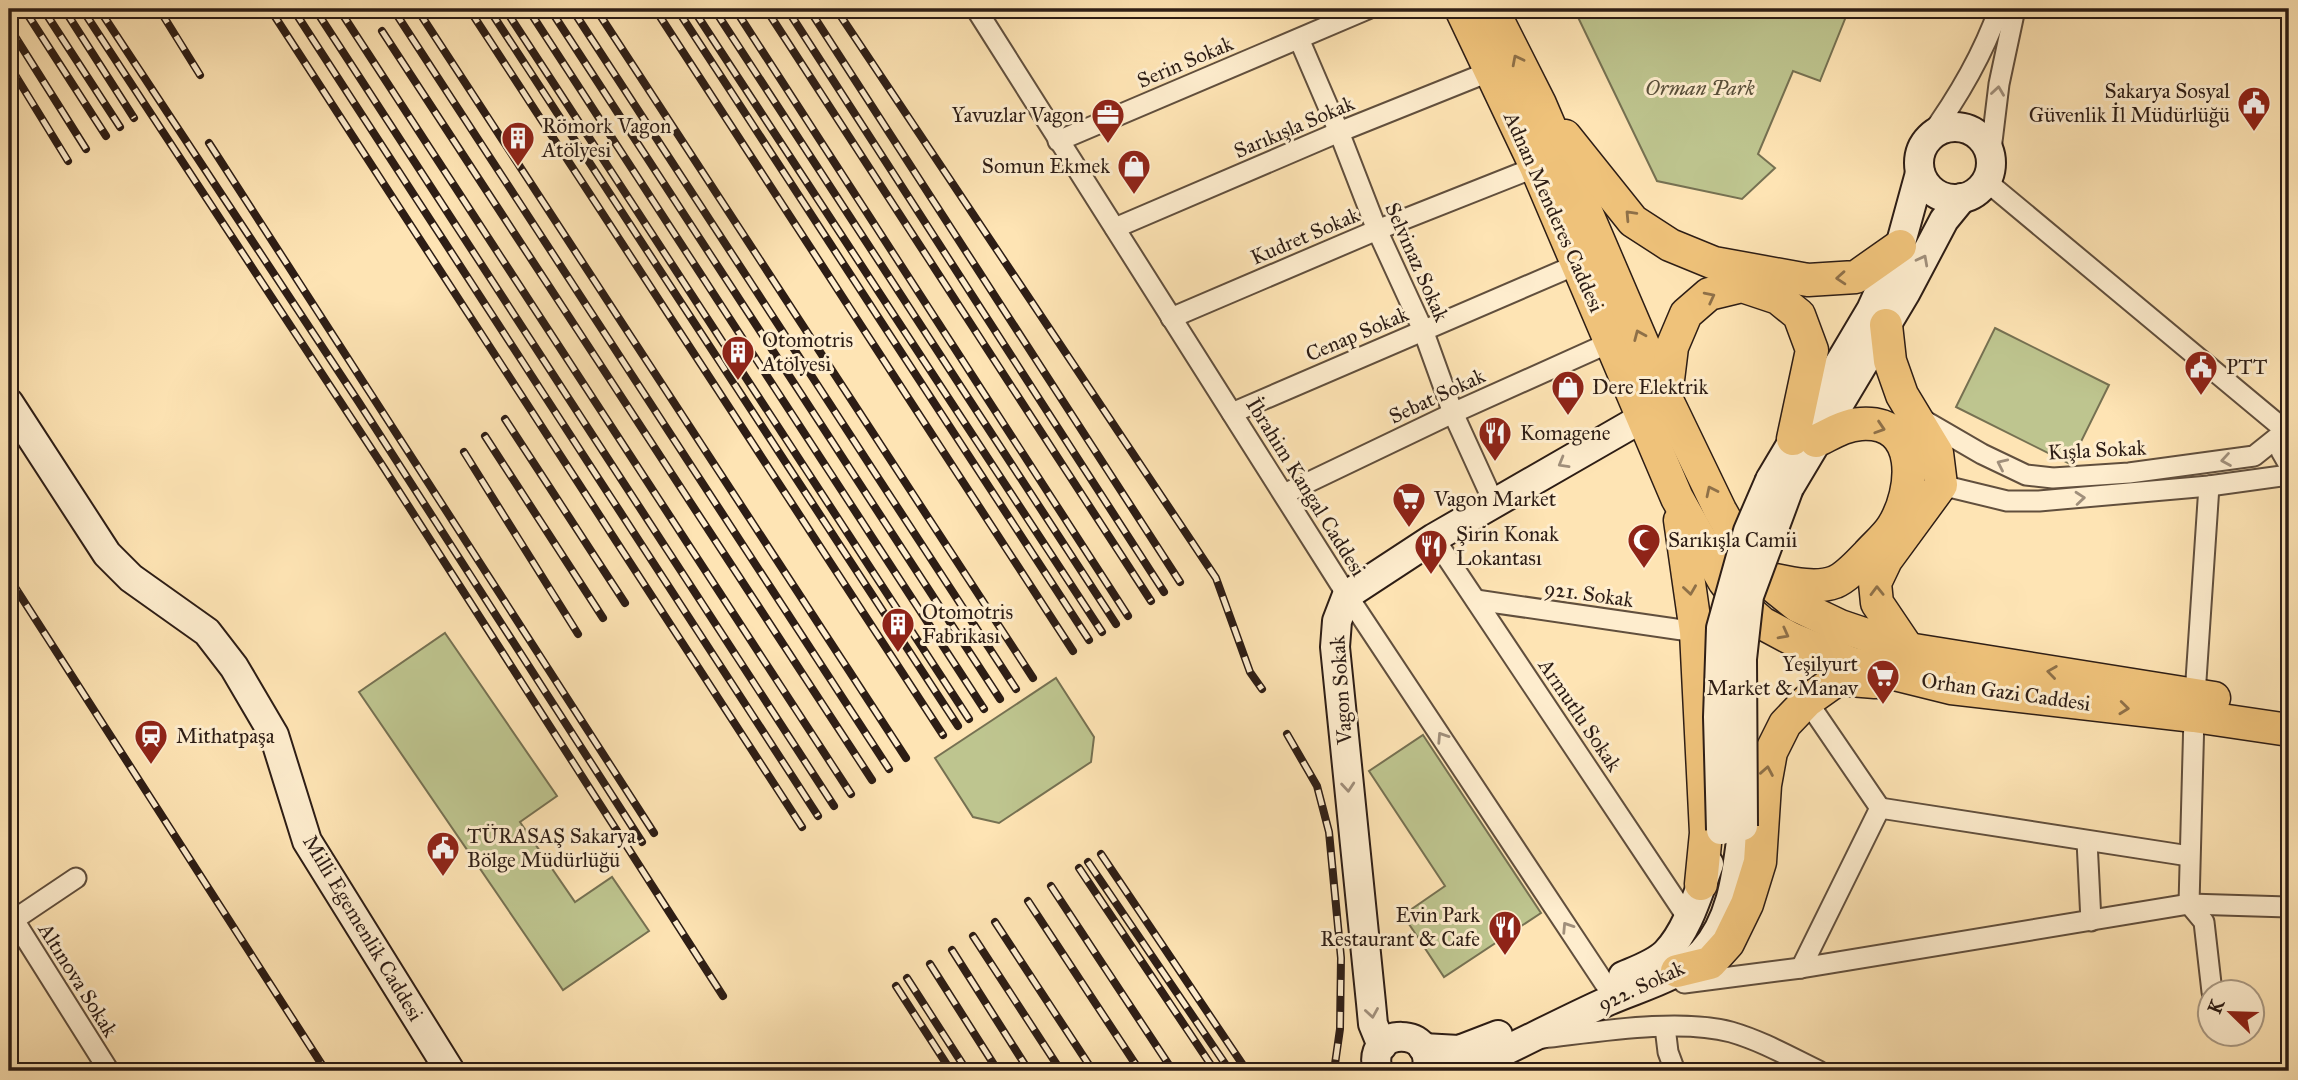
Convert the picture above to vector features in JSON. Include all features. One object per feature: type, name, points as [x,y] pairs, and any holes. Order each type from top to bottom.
[{"type":"main road","name":"Adnan Menderes Caddesi","points":[[1461,9],[1536,167],[1611,342],[1655,407]]},
{"type":"main road","name":"Adnan Menderes Caddesi","points":[[1492,9],[1540,104],[1655,407]]},
{"type":"main road","points":[[1540,104],[1633,221],[1670,245],[1714,263],[1808,280],[1856,277],[1900,246]]},
{"type":"main road","points":[[1380,1059],[1391,1038],[1400,1036],[1409,1037],[1424,1059],[1459,1050],[1502,1034],[1642,968],[1665,954],[1681,932],[1701,884],[1732,828],[1742,659],[1749,596],[1780,484],[1871,310],[1900,246],[1920,173],[1921,150],[1936,132],[1959,127],[1970,130],[1980,137],[1987,147],[1988,170],[1978,190],[1956,202],[1886,326],[1805,440]]},
{"type":"main road","points":[[1920,173],[1934,192],[1945,197],[1962,198]]},
{"type":"main road","points":[[1348,595],[1434,538],[1655,407],[1672,347],[1686,314],[1709,294],[1742,286],[1779,298],[1798,315],[1812,350],[1805,440]]},
{"type":"main road","points":[[1886,326],[1890,361],[1902,395],[1937,453],[1941,485],[1886,560],[1875,583],[1877,603],[1908,649]]},
{"type":"main road","name":"Milli Egemenlik Caddesi","points":[[9,403],[107,554],[131,578],[207,632],[234,667],[274,735],[307,841],[450,1071]]},
{"type":"main road","name":"Orhan Gazi Caddesi","points":[[1655,407],[1677,498],[1724,581],[1744,607],[1762,622],[1793,639],[1850,663],[1951,688],[2289,709]]},
{"type":"main road","name":"Orhan Gazi Caddesi","points":[[1655,407],[1743,551],[1762,577],[1798,606],[1840,626],[1908,649],[2194,705],[2289,730]]},
{"type":"main road","points":[[1762,577],[1815,585],[1835,582],[1880,541],[1902,509],[1910,472],[1903,444],[1894,434],[1863,424],[1805,440]]},
{"type":"main road","name":"Milli Egemenlik Caddesi","points":[[9,436],[93,564],[118,587],[173,609]]},
{"type":"main road","points":[[1677,498],[1696,632],[1706,834],[1701,884]]},
{"type":"main road","name":"Vagon Sokak","points":[[1348,595],[1337,621],[1335,647],[1373,1024],[1380,1059]]},
{"type":"main road","points":[[1677,971],[1710,963],[1728,943],[1747,904],[1760,862],[1765,785],[1771,752],[1785,724],[1807,701],[1838,679],[1951,688]]},
{"type":"main road","name":"922. Sokak","points":[[1455,1071],[1462,1071],[1609,1000],[1643,988],[1677,971],[1704,951],[1722,922],[1735,886],[1732,828]]},
{"type":"street","name":"Serin Sokak","points":[[1058,141],[1368,9]]},
{"type":"street","points":[[1927,140],[1958,98],[1999,9]]},
{"type":"street","points":[[2015,9],[1999,84],[1988,170],[2287,429],[2281,451],[2289,465]]},
{"type":"street","name":"İbrahim Kangal Caddesi","points":[[984,11],[1058,141],[1348,595],[1605,984]]},
{"type":"street","name":"Selvinaz Sokak","points":[[1299,39],[1377,230],[1423,330],[1453,413],[1494,503]]},
{"type":"street","name":"Sarıkışla Sokak","points":[[1115,228],[1339,132],[1491,72]]},
{"type":"street","name":"Kudret Sokak","points":[[1171,318],[1377,230],[1536,167]]},
{"type":"street","name":"Cenap Sokak","points":[[1232,413],[1578,264]]},
{"type":"street","name":"Sebat Sokak","points":[[1284,494],[1453,413],[1611,342]]},
{"type":"street","name":"Kışla Sokak","points":[[1916,416],[1982,454],[2026,475],[2053,478],[2142,471],[2255,456],[2287,429]]},
{"type":"street","points":[[1941,485],[2007,501],[2077,499],[2289,475]]},
{"type":"street","points":[[2208,486],[2194,705],[2189,904],[2204,922],[2210,978]]},
{"type":"street","name":"Armutlu Sokak","points":[[1434,538],[1687,918]]},
{"type":"street","name":"921. Sokak","points":[[1476,600],[1696,632]]},
{"type":"street","points":[[1807,701],[1880,808],[2189,856]]},
{"type":"street","points":[[1801,968],[1880,808]]},
{"type":"street","points":[[2087,841],[2091,920]]},
{"type":"street","points":[[10,919],[76,878]]},
{"type":"street","points":[[1643,988],[1801,968],[2189,904],[2289,907]]},
{"type":"street","name":"Altınova Sokak","points":[[10,919],[109,1071]]},
{"type":"street","points":[[1665,1027],[1668,1052],[1675,1071]]},
{"type":"street","points":[[1528,1040],[1611,1030],[1695,1027],[1729,1031],[1819,1071]]},
{"type":"green space","name":"Orman Park","points":[[1574,9],[1849,9],[1820,81],[1793,71],[1758,154],[1775,168],[1742,199],[1657,181]]},
{"type":"green space","points":[[1995,328],[2109,385],[2070,464],[1956,407]]},
{"type":"green space","points":[[445,633],[557,796],[520,822],[575,902],[612,877],[649,931],[563,990],[359,692]]},
{"type":"green space","points":[[1056,678],[1094,737],[1091,762],[999,823],[973,817],[935,758]]},
{"type":"green space","points":[[1423,735],[1541,913],[1444,977],[1403,915],[1445,886],[1369,771]]},
{"type":"railway","points":[[24,9],[106,136]]},
{"type":"railway","points":[[43,9],[120,127]]},
{"type":"railway","points":[[64,9],[134,118]]},
{"type":"railway","points":[[82,9],[384,468],[723,996]]},
{"type":"railway","points":[[99,9],[358,401],[642,842]]},
{"type":"railway","points":[[159,9],[200,75]]},
{"type":"railway","points":[[270,9],[802,827]]},
{"type":"railway","points":[[293,9],[818,816]]},
{"type":"railway","points":[[315,9],[834,806]]},
{"type":"railway","points":[[339,9],[851,794]]},
{"type":"railway","points":[[393,9],[889,769]]},
{"type":"railway","points":[[417,9],[906,758]]},
{"type":"railway","points":[[469,9],[943,735]]},
{"type":"railway","points":[[489,9],[958,726]]},
{"type":"railway","points":[[505,9],[969,719]]},
{"type":"railway","points":[[528,9],[984,709]]},
{"type":"railway","points":[[550,9],[1000,699]]},
{"type":"railway","points":[[572,9],[1016,689]]},
{"type":"railway","points":[[596,9],[1033,678]]},
{"type":"railway","points":[[655,9],[1073,651]]},
{"type":"railway","points":[[677,9],[1089,640]]},
{"type":"railway","points":[[693,9],[1102,632]]},
{"type":"railway","points":[[714,9],[1116,624]]},
{"type":"railway","points":[[735,9],[1128,616]]},
{"type":"railway","points":[[766,9],[1151,601]]},
{"type":"railway","points":[[787,9],[1164,592]]},
{"type":"railway","points":[[809,9],[1180,582]]},
{"type":"railway","points":[[836,9],[1216,578],[1250,672],[1262,689]]},
{"type":"railway","points":[[9,27],[86,149]]},
{"type":"railway","points":[[382,31],[872,780]]},
{"type":"railway","points":[[9,65],[68,161]]},
{"type":"railway","points":[[209,143],[654,833]]},
{"type":"railway","points":[[505,419],[625,603]]},
{"type":"railway","points":[[485,436],[603,618]]},
{"type":"railway","points":[[464,452],[578,634]]},
{"type":"railway","points":[[9,578],[326,1071]]},
{"type":"railway","points":[[1287,734],[1317,786],[1329,832],[1341,958],[1340,1029],[1334,1071]]},
{"type":"railway","points":[[1101,854],[1247,1071]]},
{"type":"railway","points":[[1088,862],[1230,1071]]},
{"type":"railway","points":[[1079,868],[1215,1071]]},
{"type":"railway","points":[[1051,886],[1173,1071]]},
{"type":"railway","points":[[1028,901],[1140,1071]]},
{"type":"railway","points":[[995,922],[1093,1071]]},
{"type":"railway","points":[[973,936],[1061,1071]]},
{"type":"railway","points":[[952,950],[1029,1071]]},
{"type":"railway","points":[[930,964],[998,1071]]},
{"type":"railway","points":[[907,978],[967,1071]]},
{"type":"railway","points":[[896,986],[951,1071]]},
{"type":"place","name":"Sakarya Sosyal Güvenlik İl Müdürlüğü","points":[[2254,133]]},
{"type":"place","name":"Yavuzlar Vagon","points":[[1108,145]]},
{"type":"place","name":"Römork Vagon Atölyesi","points":[[518,168]]},
{"type":"place","name":"Somun Ekmek","points":[[1134,196]]},
{"type":"place","name":"Otomotris Atölyesi","points":[[738,382]]},
{"type":"place","name":"PTT","points":[[2201,397]]},
{"type":"place","name":"Dere Elektrik","points":[[1568,417]]},
{"type":"place","name":"Komagene","points":[[1495,463]]},
{"type":"place","name":"Vagon Market","points":[[1409,529]]},
{"type":"place","name":"Sarıkışla Camii","points":[[1644,570]]},
{"type":"place","name":"Şirin Konak Lokantası","points":[[1431,576]]},
{"type":"place","name":"Otomotris Fabrikası","points":[[898,654]]},
{"type":"place","name":"Yeşilyurt Market & Manav","points":[[1883,706]]},
{"type":"place","name":"Mithatpaşa","points":[[151,766]]},
{"type":"place","name":"TÜRASAŞ Sakarya Bölge Müdürlüğü","points":[[443,878]]},
{"type":"place","name":"Evin Park Restaurant & Cafe","points":[[1505,957]]}]
